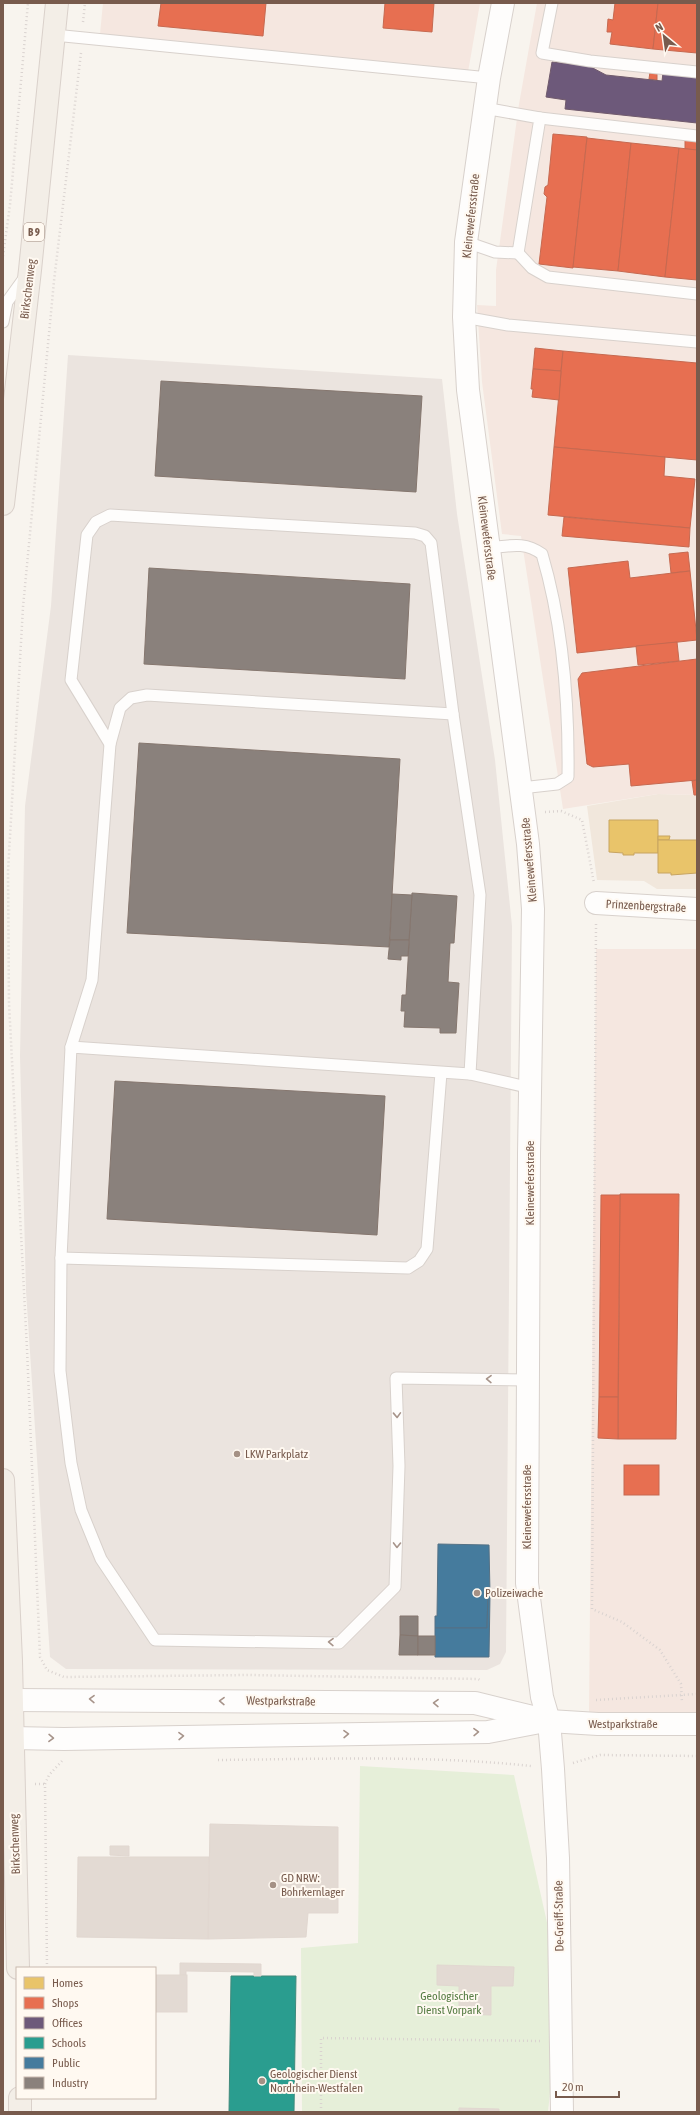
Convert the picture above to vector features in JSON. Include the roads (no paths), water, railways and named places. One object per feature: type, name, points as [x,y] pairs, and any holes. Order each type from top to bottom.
[{"type":"main road","name":"Birkschenweg","points":[[3,504],[30,270],[57,3]]},
{"type":"main road","name":"Birkschenweg","points":[[3,1480],[9,1720],[18,1967]]},
{"type":"main road","points":[[20,2099],[20,2112]]},
{"type":"street","name":"Kleinewefersstraße","points":[[503,3],[484,108],[466,242],[464,317],[468,390],[521,788],[533,909],[527,1583],[542,1697],[549,1721]]},
{"type":"street","name":"Prinzenbergstraße","points":[[596,903],[697,909]]},
{"type":"street","name":"Westparkstraße","points":[[9,1720],[65,1699],[475,1704],[549,1721],[598,1724],[691,1724]]},
{"type":"street","name":"Westparkstraße","points":[[9,1720],[64,1739],[488,1732],[549,1721]]},
{"type":"street","name":"De-Greiff-Straße","points":[[549,1721],[558,1858],[562,2112]]},
{"type":"lane","points":[[552,3],[542,53],[590,61],[697,72]]},
{"type":"lane","points":[[54,34],[489,78]]},
{"type":"lane","points":[[484,108],[540,118],[697,136]]},
{"type":"lane","points":[[518,253],[540,118]]},
{"type":"lane","points":[[466,242],[494,252],[518,253],[532,268],[548,277],[697,294]]},
{"type":"lane","points":[[3,322],[7,302],[30,270]]},
{"type":"lane","points":[[464,317],[508,325],[697,342]]},
{"type":"lane","points":[[110,744],[71,680],[87,535],[96,522],[110,515],[415,533],[425,536],[431,543],[453,714],[480,895],[470,1074]]},
{"type":"lane","points":[[489,548],[522,545],[532,547],[542,554],[558,619],[567,717],[568,777],[564,781],[557,784],[521,788]]},
{"type":"lane","points":[[453,714],[148,695],[131,698],[120,708],[110,744],[92,980],[71,1047],[61,1258],[60,1371],[71,1463],[81,1510],[101,1559],[155,1640],[339,1643],[395,1587],[399,1466],[396,1378],[528,1380]]},
{"type":"lane","points":[[71,1047],[470,1074],[531,1088]]},
{"type":"lane","points":[[61,1258],[408,1268],[419,1261],[427,1249],[441,1072]]},
{"type":"place","name":"LKW Parkplatz","points":[[237,1454]]},
{"type":"place","name":"Polizeiwache","points":[[477,1593]]},
{"type":"place","name":"GD NRW: Bohrkernlager","points":[[273,1885]]},
{"type":"place","name":"Geologischer Dienst Nordrhein-Westfalen","points":[[262,2081]]},
{"type":"park label","name":"Geologischer Dienst Vorpark","points":[[449,2003]]}]
